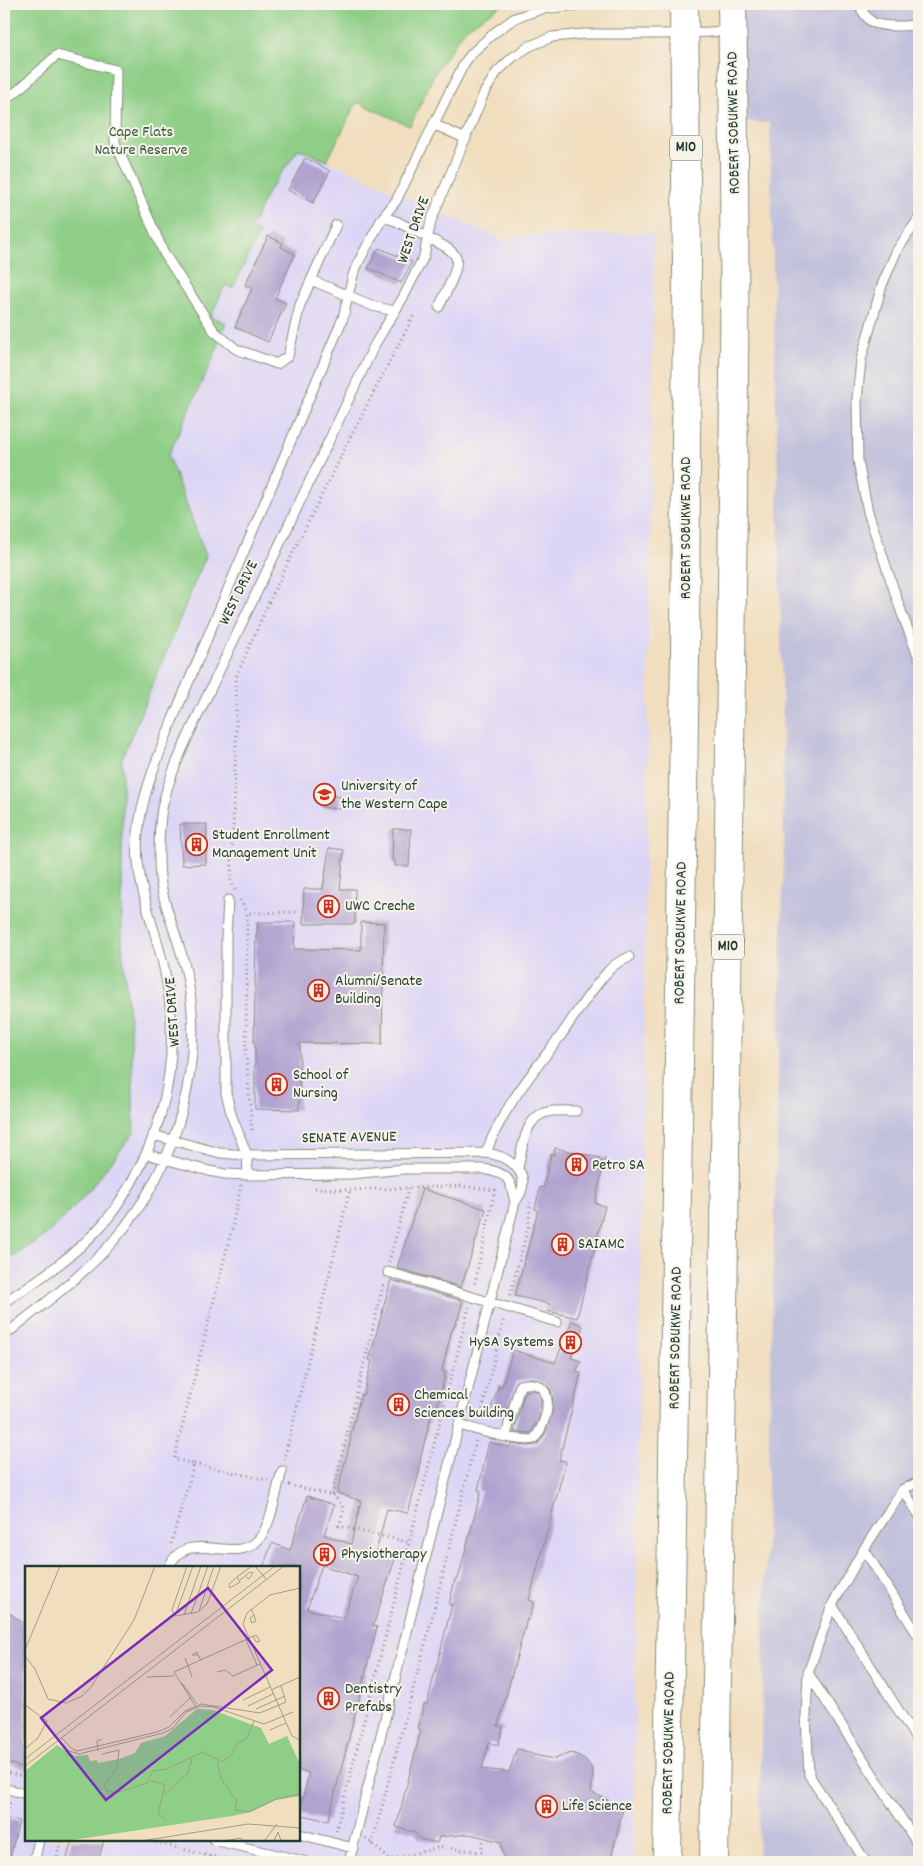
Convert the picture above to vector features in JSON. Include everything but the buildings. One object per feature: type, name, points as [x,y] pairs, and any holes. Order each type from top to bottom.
[{"type":"main road","name":"ROBERT SOBUKWE ROAD","points":[[667,1862],[685,645],[687,253],[684,4]]},
{"type":"main road","name":"ROBERT SOBUKWE ROAD","points":[[714,1862],[723,1382],[732,639],[735,210],[732,4]]},
{"type":"lane","name":"WEST DRIVE","points":[[4,1302],[73,1254],[103,1225],[119,1203],[146,1154],[153,1136],[165,1099],[170,1071],[172,1037],[170,998],[144,895],[139,862],[138,833],[145,797],[169,729],[332,343],[359,261],[383,217],[396,201],[465,62],[473,52],[494,33],[515,18],[542,9],[586,4]]},
{"type":"lane","points":[[859,4],[864,16],[878,25],[908,26],[919,24]]},
{"type":"lane","name":"WEST DRIVE","points":[[4,1336],[88,1267],[115,1240],[152,1187],[166,1160],[185,1096],[190,1070],[193,1036],[191,998],[185,967],[162,892],[159,837],[162,805],[173,771],[191,730],[375,344],[404,296],[424,256],[431,221],[484,93],[497,72],[513,58],[530,46],[552,37],[585,34],[733,31]]},
{"type":"lane","points":[[4,99],[16,92],[58,55],[116,70],[115,142],[164,253],[214,331],[236,349],[277,364],[288,356],[300,305],[336,225]]},
{"type":"lane","points":[[433,124],[466,139]]},
{"type":"lane","points":[[383,217],[396,221],[428,237],[451,251],[456,258],[457,267],[439,307]]},
{"type":"lane","points":[[919,218],[898,250],[882,285],[861,360],[857,399],[858,461],[868,512],[902,614],[919,658]]},
{"type":"lane","points":[[311,280],[373,306],[394,311]]},
{"type":"lane","points":[[228,900],[226,937],[226,1093],[232,1117],[247,1155],[248,1180]]},
{"type":"lane","points":[[486,1153],[495,1131],[511,1103],[578,1011],[610,969],[618,962],[629,957]]},
{"type":"lane","points":[[349,1862],[515,1202],[523,1185],[518,1168],[526,1135],[529,1127],[538,1115],[547,1112],[576,1111]]},
{"type":"lane","name":"SENATE AVENUE","points":[[153,1136],[220,1153],[247,1155],[498,1154],[507,1158],[518,1168]]},
{"type":"lane","points":[[385,1153],[385,1171]]},
{"type":"lane","name":"SENATE AVENUE","points":[[146,1154],[248,1180],[404,1169],[484,1168],[507,1176],[515,1202]]},
{"type":"lane","points":[[389,1267],[472,1296],[557,1322]]},
{"type":"lane","points":[[459,1425],[506,1436],[528,1440],[534,1439],[542,1427],[548,1400],[544,1390],[537,1386],[520,1385],[506,1436]]},
{"type":"lane","points":[[170,1566],[176,1555],[190,1548],[245,1549],[256,1543],[265,1530],[282,1470]]},
{"type":"lane","points":[[866,1862],[809,1775],[806,1716],[808,1673],[832,1605],[864,1549],[903,1489],[919,1482]]},
{"type":"lane","points":[[903,1489],[919,1515]]},
{"type":"lane","points":[[864,1549],[919,1637]]},
{"type":"lane","points":[[832,1605],[919,1743]]},
{"type":"lane","points":[[808,1673],[919,1846]]},
{"type":"lane","points":[[4,1788],[25,1794]]},
{"type":"lane","points":[[300,1834],[353,1848]]},
{"type":"lane","points":[[34,1862],[40,1841]]},
{"type":"lane","points":[[218,1841],[307,1862]]},
{"type":"path","points":[[254,1134],[251,1128],[246,1054],[247,914],[231,881],[236,743],[236,677],[273,593],[414,313]]},
{"type":"path","points":[[247,914],[298,912]]},
{"type":"path","points":[[282,1470],[350,1190],[351,1174]]},
{"type":"path","points":[[232,1184],[241,1184],[248,1180]]},
{"type":"path","points":[[241,1184],[232,1228],[174,1459],[335,1496],[344,1509],[339,1526],[408,1542]]},
{"type":"path","points":[[310,1188],[350,1190],[460,1186],[495,1190],[472,1296],[336,1830]]},
{"type":"path","points":[[389,1267],[409,1187]]},
{"type":"path","points":[[332,1495],[384,1282]]},
{"type":"path","points":[[168,1552],[194,1464]]},
{"type":"path","points":[[4,1772],[25,1777]]},
{"type":"path","points":[[4,1815],[6,1816],[10,1802],[18,1805]]},
{"type":"path","points":[[56,1862],[62,1841]]},
{"type":"path","points":[[150,1841],[236,1862]]},
{"type":"path","points":[[389,1862],[400,1857],[440,1847],[481,1852],[483,1841]]},
{"type":"path","points":[[208,1862],[210,1856]]},
{"type":"path","points":[[400,1857],[400,1862]]},
{"type":"shaded area","name":"University of the Western Cape","points":[[4,4],[503,4],[466,28],[437,69],[410,126],[357,102],[327,161],[509,243],[512,236],[654,233],[633,1862],[4,1862]]},
{"type":"shaded area","points":[[733,4],[919,4],[919,1862],[758,1862],[784,844],[782,682],[770,123],[735,121]]},
{"type":"green space","name":"Cape Flats Nature Reserve","points":[[4,4],[503,4],[466,28],[437,69],[410,126],[357,102],[327,161],[299,149],[269,190],[250,229],[259,233],[233,288],[225,285],[211,316],[226,323],[218,347],[168,456],[206,556],[122,758],[122,947],[131,1037],[134,1133],[70,1212],[43,1237],[4,1263]]},
{"type":"place","name":"University of the Western Cape","points":[[325,795]]},
{"type":"place","name":"Student Enrollment Management Unit","points":[[196,844]]},
{"type":"place","name":"UWC Creche","points":[[329,906]]},
{"type":"place","name":"Alumni/Senate Building","points":[[319,990]]},
{"type":"place","name":"School of Nursing","points":[[277,1084]]},
{"type":"place","name":"Petro SA","points":[[576,1165]]},
{"type":"place","name":"SAIAMC","points":[[562,1244]]},
{"type":"place","name":"HySA Systems","points":[[570,1342]]},
{"type":"place","name":"Chemical Sciences building","points":[[398,1404]]},
{"type":"place","name":"Physiotherapy","points":[[325,1554]]},
{"type":"place","name":"Dentistry Prefabs","points":[[329,1698]]},
{"type":"place","name":"Life Science","points":[[546,1806]]}]
